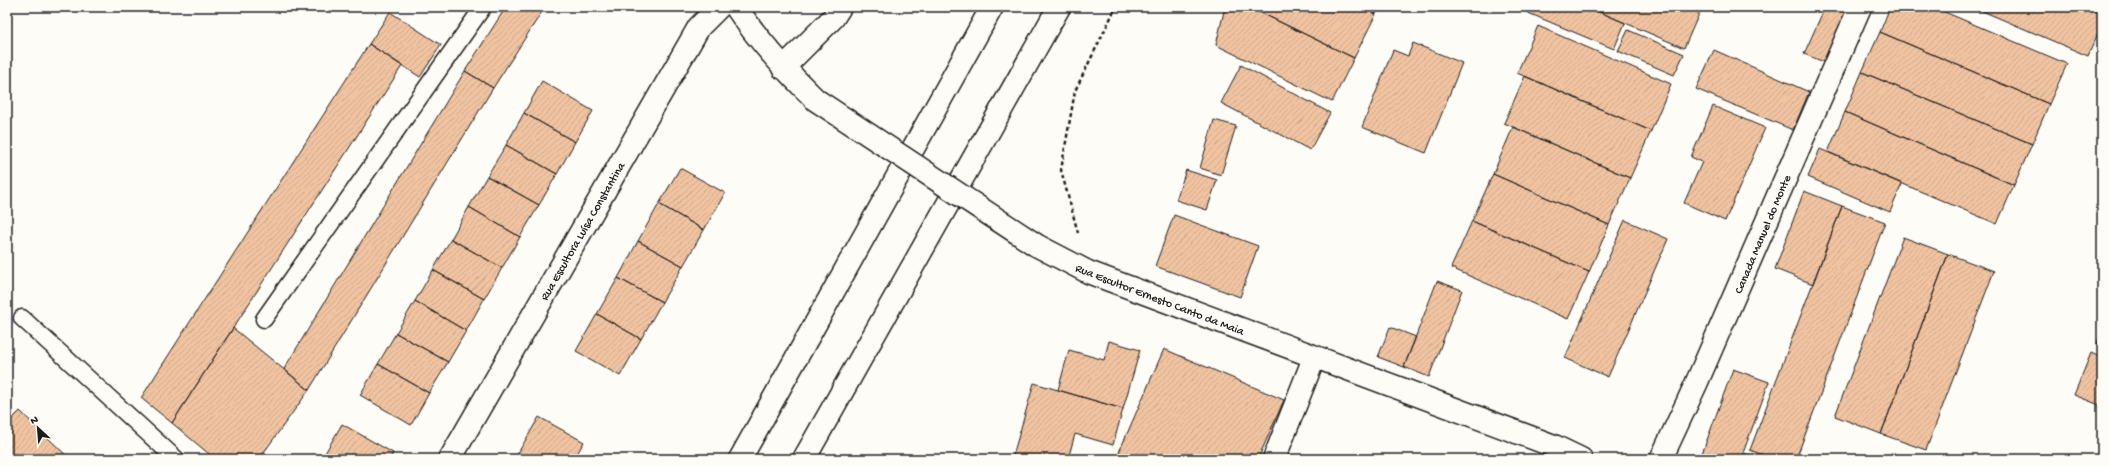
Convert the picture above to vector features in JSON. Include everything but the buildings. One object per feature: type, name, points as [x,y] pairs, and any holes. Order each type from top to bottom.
[{"type":"main road","name":"Rua Escultora Luísa Constantina","points":[[450,459],[699,27],[719,7]]},
{"type":"main road","name":"Rua Escultor Ernesto Canto da Maia","points":[[736,7],[754,34],[783,68],[816,100],[1036,245],[1088,272],[1314,358],[1554,446],[1581,459]]},
{"type":"main road","points":[[783,68],[833,18],[840,7]]},
{"type":"main road","points":[[740,459],[992,7]]},
{"type":"main road","points":[[804,459],[1059,7]]},
{"type":"main road","name":"Canada Manuel do Monte","points":[[1661,459],[1700,377],[1860,7]]},
{"type":"main road","points":[[1274,459],[1314,358]]},
{"type":"lane","points":[[264,319],[482,7]]},
{"type":"lane","points":[[22,318],[176,459]]},
{"type":"path","points":[[1088,272],[1061,170],[1075,91],[1116,7]]}]
